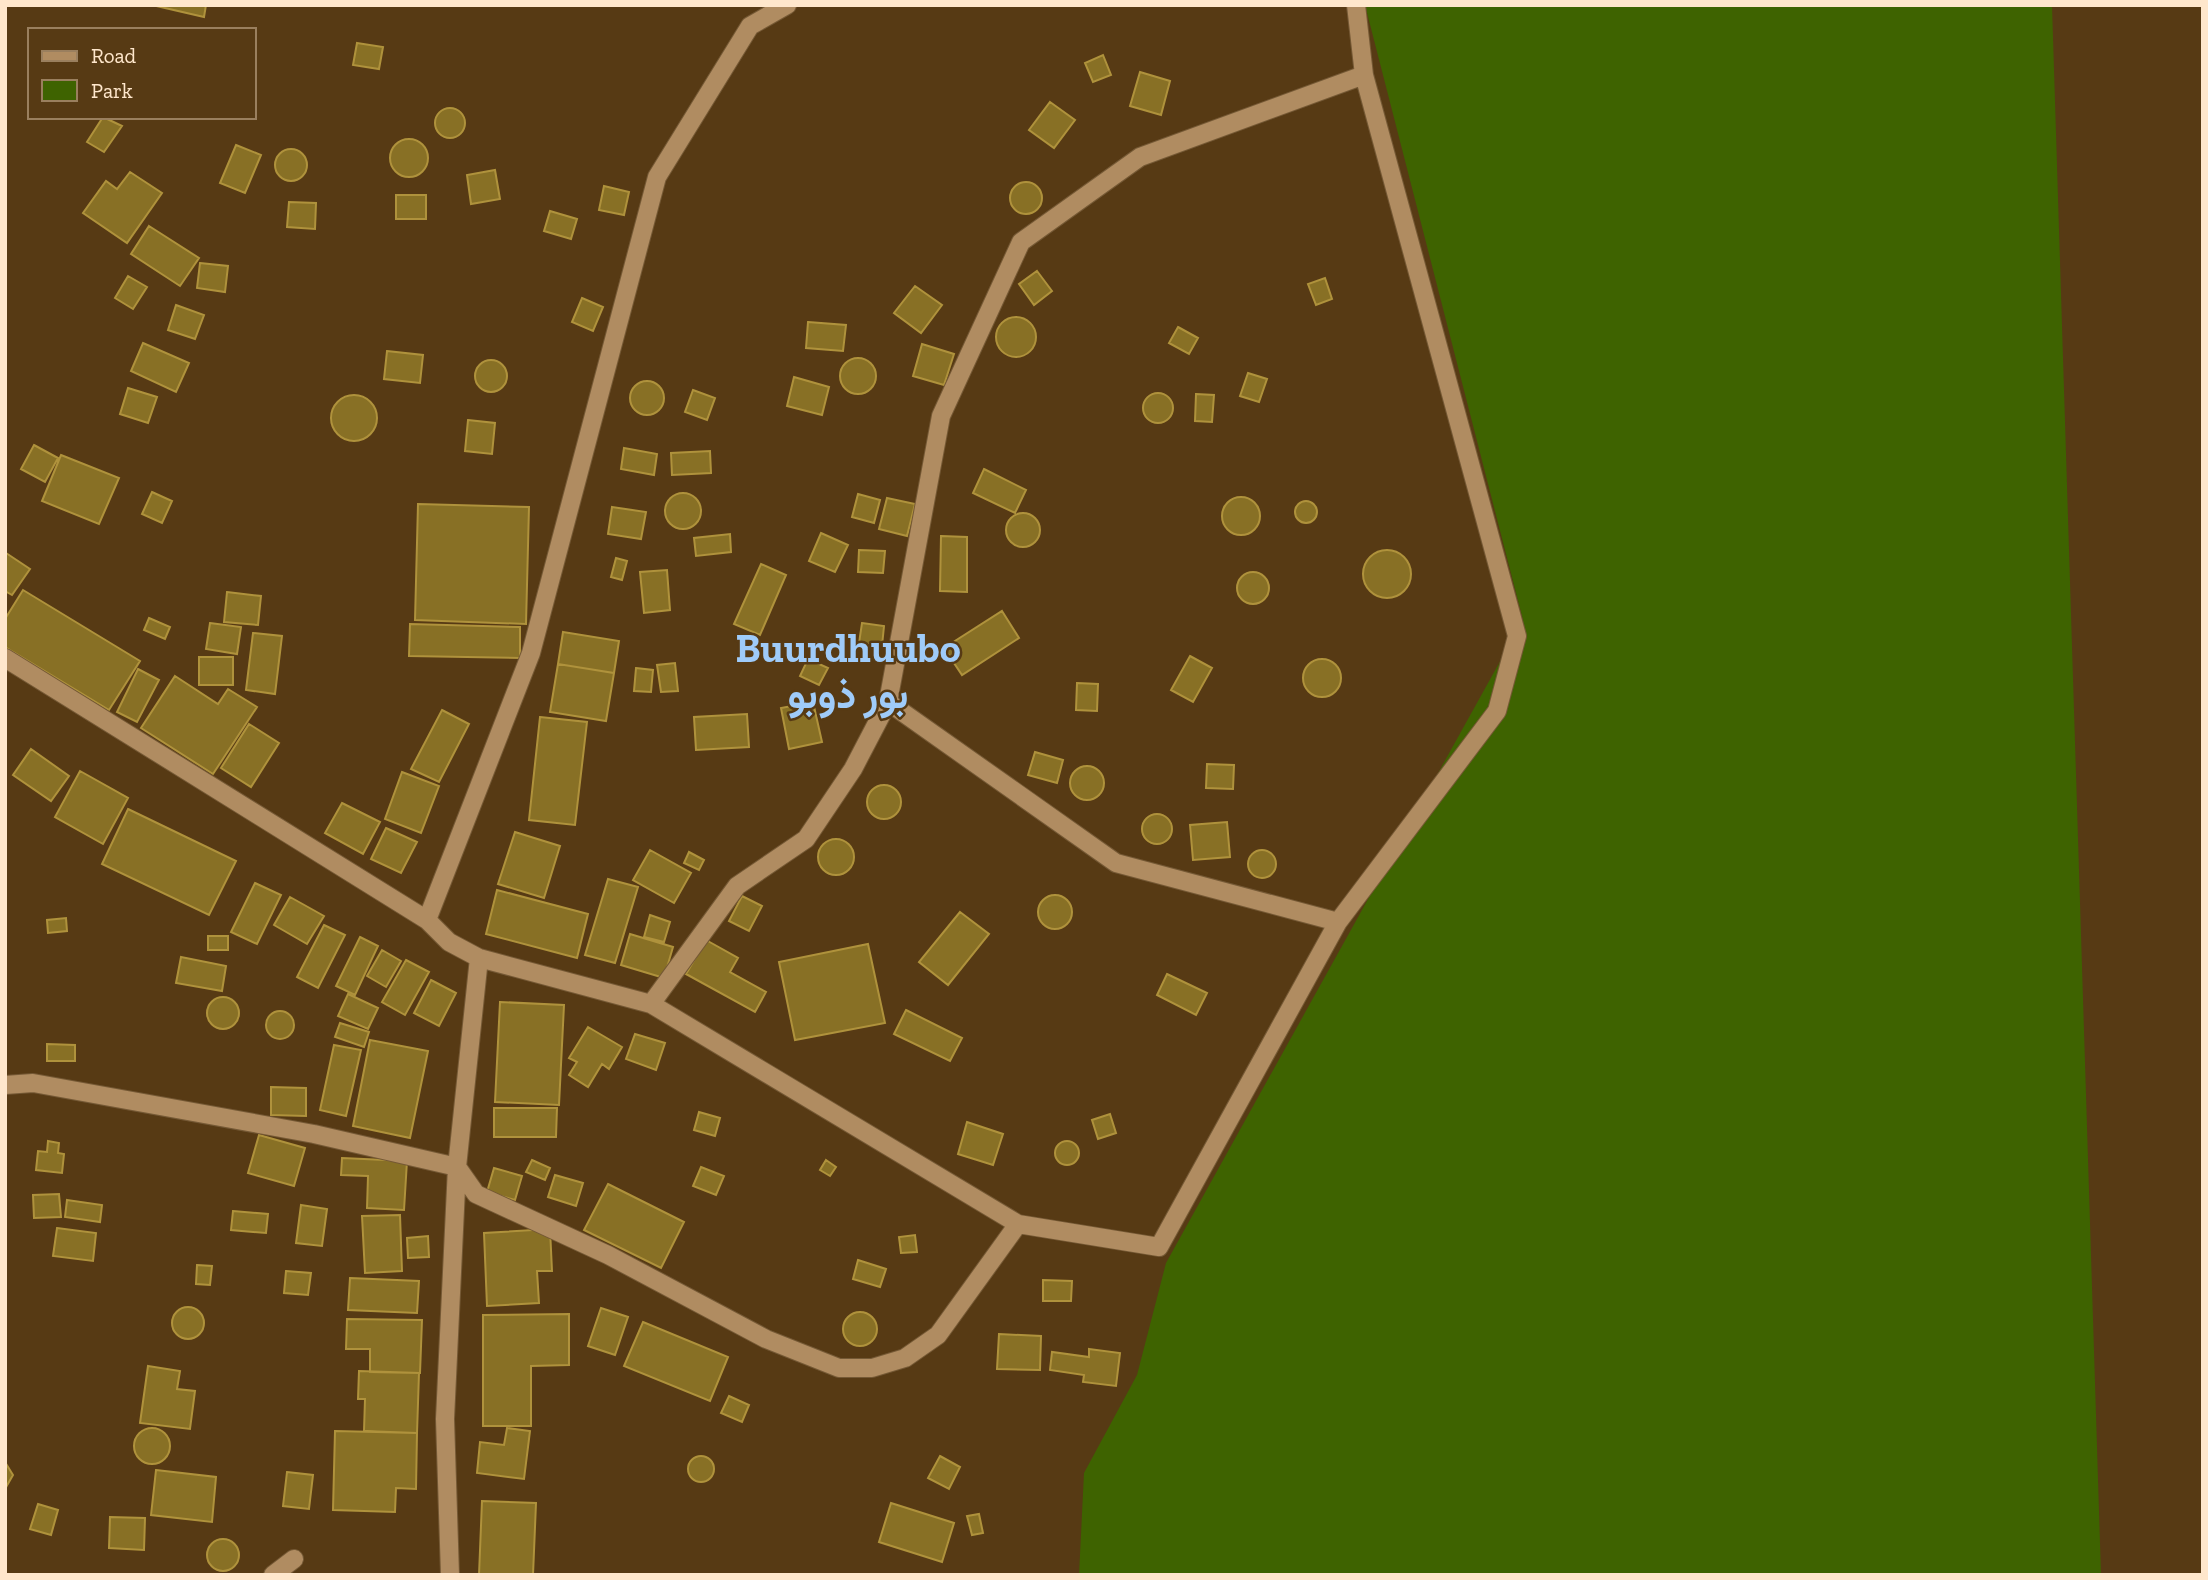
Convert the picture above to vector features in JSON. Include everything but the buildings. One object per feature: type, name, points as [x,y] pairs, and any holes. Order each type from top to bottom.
[{"type":"street","points":[[427,920],[531,653],[657,177],[750,26],[787,5]]},
{"type":"street","points":[[5,658],[427,920],[449,942],[479,958],[651,1004],[1018,1224],[1159,1247],[1338,922],[1497,711],[1517,636],[1364,75],[1356,5]]},
{"type":"street","points":[[651,1004],[737,886],[806,839],[853,769],[888,702],[941,416],[1021,242],[1140,157],[1364,75]]},
{"type":"street","points":[[888,702],[1116,863],[1338,922]]},
{"type":"street","points":[[450,1575],[445,1419],[457,1167],[479,958]]},
{"type":"street","points":[[5,1085],[33,1083],[300,1131],[457,1167],[476,1194],[608,1255],[766,1339],[839,1368],[872,1368],[905,1358],[938,1335],[1018,1224]]},
{"type":"street","points":[[273,1575],[294,1559]]},
{"type":"green space","points":[[1365,5],[2052,5],[2101,1575],[1079,1575],[1084,1473],[1137,1375],[1166,1263],[1523,620]]},
{"type":"district","name":"Buurdhuubo بور ذوبو","points":[[848,671]]}]
